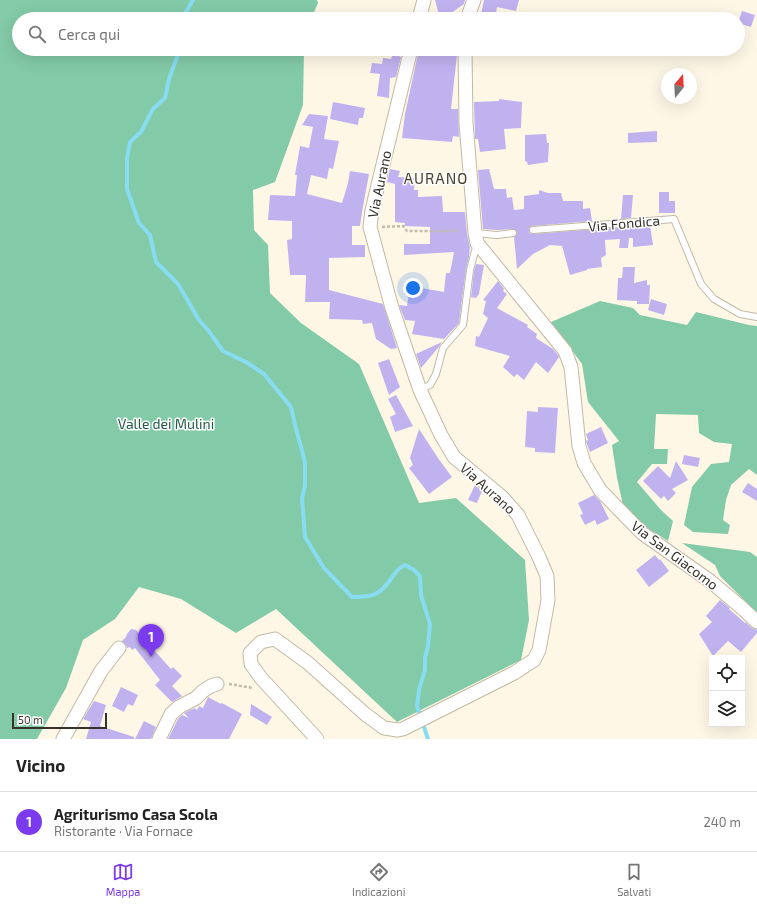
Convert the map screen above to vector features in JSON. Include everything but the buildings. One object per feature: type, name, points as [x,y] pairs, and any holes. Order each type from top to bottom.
[{"type":"street","points":[[421,12],[424,0]]},
{"type":"street","points":[[470,12],[474,0]]},
{"type":"street","name":"Via Aurano","points":[[316,739],[261,678],[251,664],[250,653],[260,642],[275,639],[308,664],[364,714],[384,728],[398,730],[514,673],[534,660],[539,650],[548,600],[547,576],[518,515],[502,497],[454,457],[441,435],[420,390],[392,308],[370,227],[372,210],[410,56]]},
{"type":"street","points":[[465,56],[466,123],[475,236]]},
{"type":"street","name":"Via San Giacomo","points":[[475,236],[565,351],[571,367],[579,446],[584,462],[600,490],[642,533],[710,581],[757,622]]},
{"type":"street","points":[[63,739],[101,671],[119,648]]},
{"type":"street","points":[[159,739],[171,714],[196,698],[203,691],[217,684]]},
{"type":"lane","name":"Via Fondica","points":[[533,230],[674,219],[701,284],[714,299],[740,314],[757,317]]},
{"type":"lane","points":[[420,390],[430,385],[436,374],[443,348],[462,325],[475,236],[513,233]]},
{"type":"path","points":[[370,227],[403,226],[407,230],[458,231]]},
{"type":"path","points":[[217,684],[224,683],[255,688]]},
{"type":"green space","name":"Valle dei Mulini","points":[[0,0],[317,0],[318,3],[314,12],[12,12],[12,56],[304,56],[303,105],[275,182],[253,190],[254,230],[268,245],[270,293],[301,323],[359,364],[419,503],[456,498],[525,560],[529,620],[521,660],[397,722],[276,609],[236,633],[181,599],[139,587],[115,619],[83,640],[66,688],[37,739],[0,739]]},
{"type":"green space","points":[[600,301],[633,308],[640,315],[687,325],[696,312],[757,326],[757,475],[749,469],[731,485],[726,500],[723,520],[730,525],[728,534],[693,532],[684,525],[692,487],[711,464],[729,462],[732,444],[714,442],[699,433],[698,415],[656,414],[654,449],[668,449],[667,464],[652,464],[637,482],[661,510],[673,521],[668,541],[641,524],[623,505],[612,445],[619,441],[588,402],[582,364],[551,322]]},
{"type":"green space","points":[[682,543],[750,552],[757,557],[757,613],[720,576],[715,565]]},
{"type":"waterway","points":[[186,12],[193,0]]},
{"type":"waterway","points":[[177,56],[169,79],[165,98],[153,109],[141,132],[130,142],[127,158],[127,189],[139,223],[150,235],[156,262],[178,284],[199,320],[223,351],[246,362],[264,374],[291,407],[305,462],[305,486],[302,498],[305,537],[324,568],[352,597],[365,597],[379,592],[387,585],[397,571],[405,565],[414,570],[420,576],[421,595],[430,624],[428,646],[425,658],[425,670],[419,690],[417,706],[428,739]]},
{"type":"place","name":"Agriturismo Casa Scola","points":[[151,657]]},
{"type":"district","name":"AURANO","points":[[436,178]]}]
